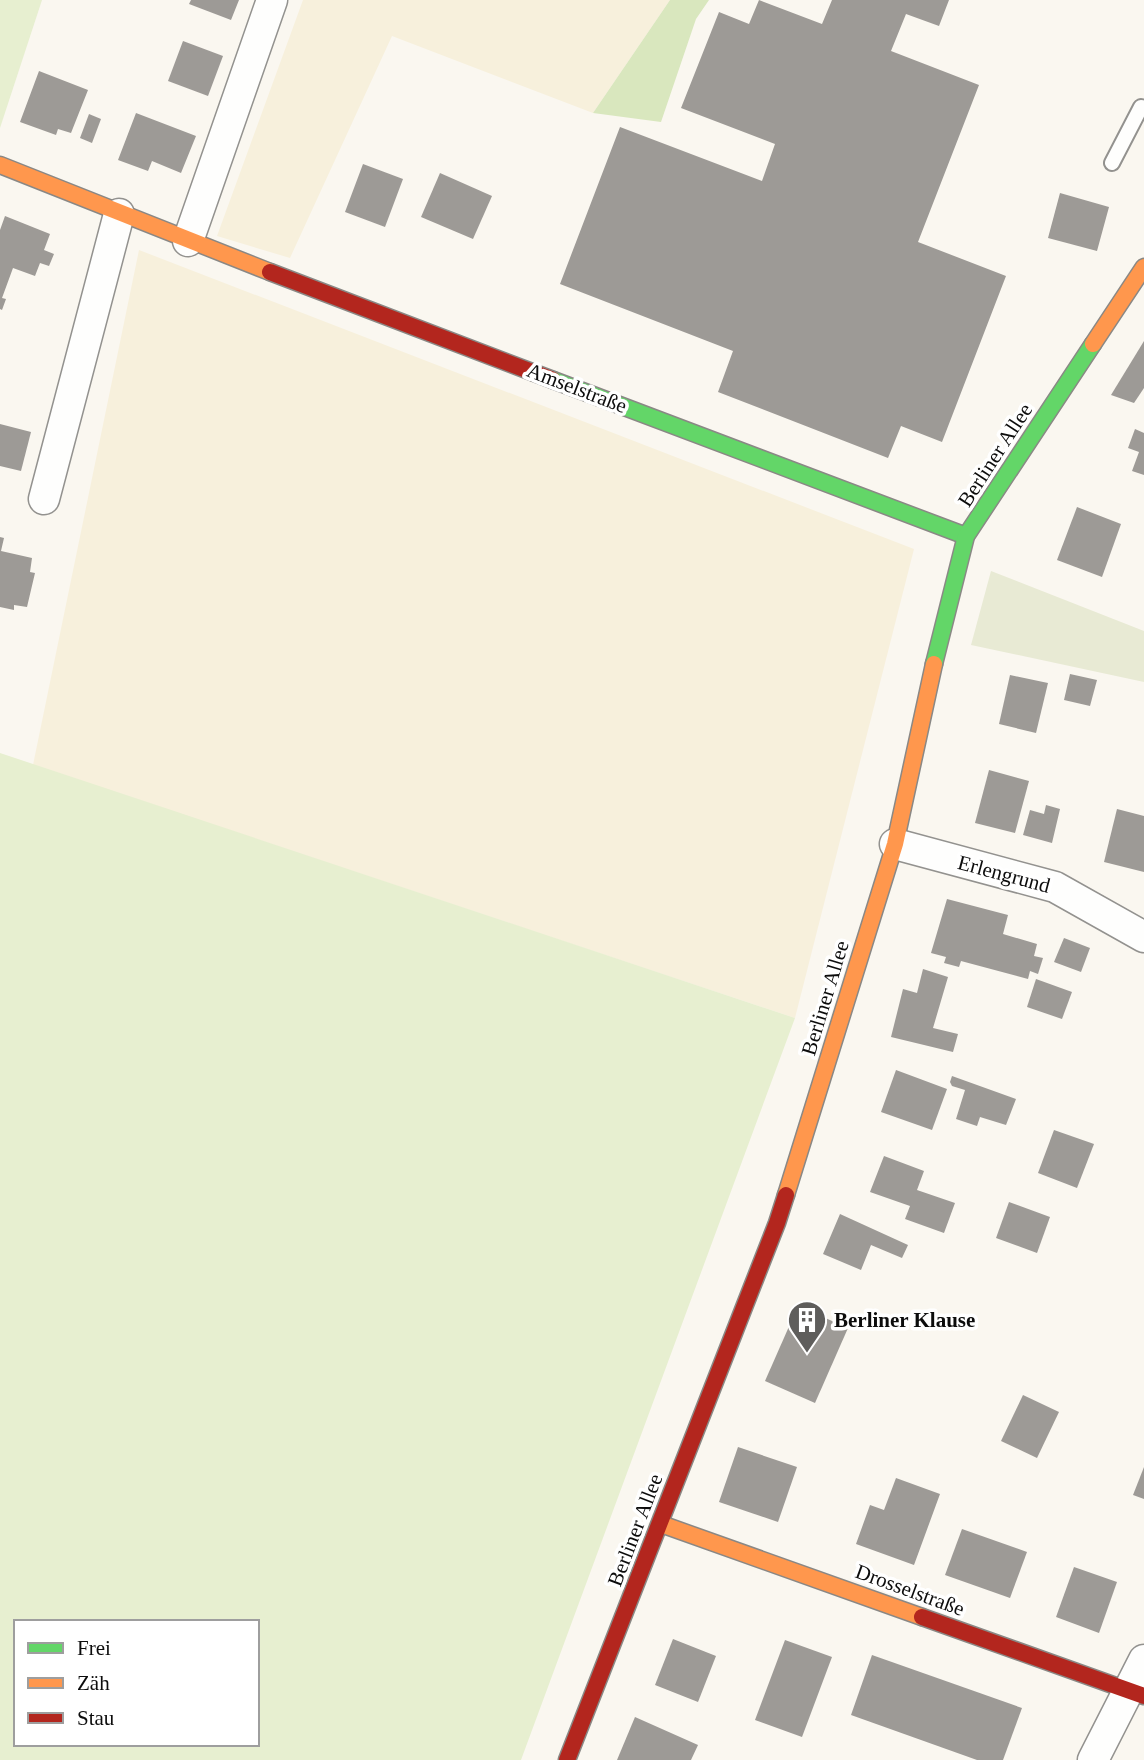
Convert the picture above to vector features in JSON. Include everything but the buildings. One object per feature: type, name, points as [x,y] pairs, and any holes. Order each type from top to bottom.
[{"type":"street","points":[[188,241],[272,0]]},
{"type":"street","name":"Amselstraße","points":[[0,165],[188,241],[966,536]]},
{"type":"street","points":[[44,499],[119,214]]},
{"type":"street","name":"Berliner Allee","points":[[567,1760],[777,1223],[895,844],[931,675],[966,536],[1143,270]]},
{"type":"street","name":"Erlengrund","points":[[895,844],[1055,887],[1144,936]]},
{"type":"street","name":"Drosselstraße","points":[[661,1524],[1136,1693]]},
{"type":"street","points":[[1093,1760],[1136,1693],[1144,1660]]},
{"type":"lane","points":[[1112,163],[1141,107],[1144,108]]},
{"type":"shaded area","points":[[303,0],[670,0],[593,113],[392,36],[290,258],[217,236]]},
{"type":"shaded area","points":[[139,250],[914,549],[795,1018],[33,765]]},
{"type":"green space","points":[[0,0],[42,0],[0,128]]},
{"type":"green space","points":[[670,0],[709,0],[696,19],[661,122],[593,113]]},
{"type":"green space","points":[[991,571],[1144,631],[1144,682],[971,645]]},
{"type":"green space","points":[[0,753],[795,1018],[521,1760],[0,1760]]},
{"type":"traffic: fast","points":[[934,664],[966,536],[1093,344]]},
{"type":"traffic: fast","points":[[553,380],[966,536]]},
{"type":"traffic: slow","points":[[0,165],[270,272]]},
{"type":"traffic: slow","points":[[1093,344],[1144,267]]},
{"type":"traffic: slow","points":[[786,1195],[895,844],[934,664]]},
{"type":"traffic: slow","points":[[661,1524],[922,1617]]},
{"type":"traffic: jam","points":[[270,272],[553,380]]},
{"type":"traffic: jam","points":[[567,1760],[786,1195]]},
{"type":"traffic: jam","points":[[922,1617],[1144,1696]]},
{"type":"place","name":"Berliner Klause","points":[[807,1354]]}]
